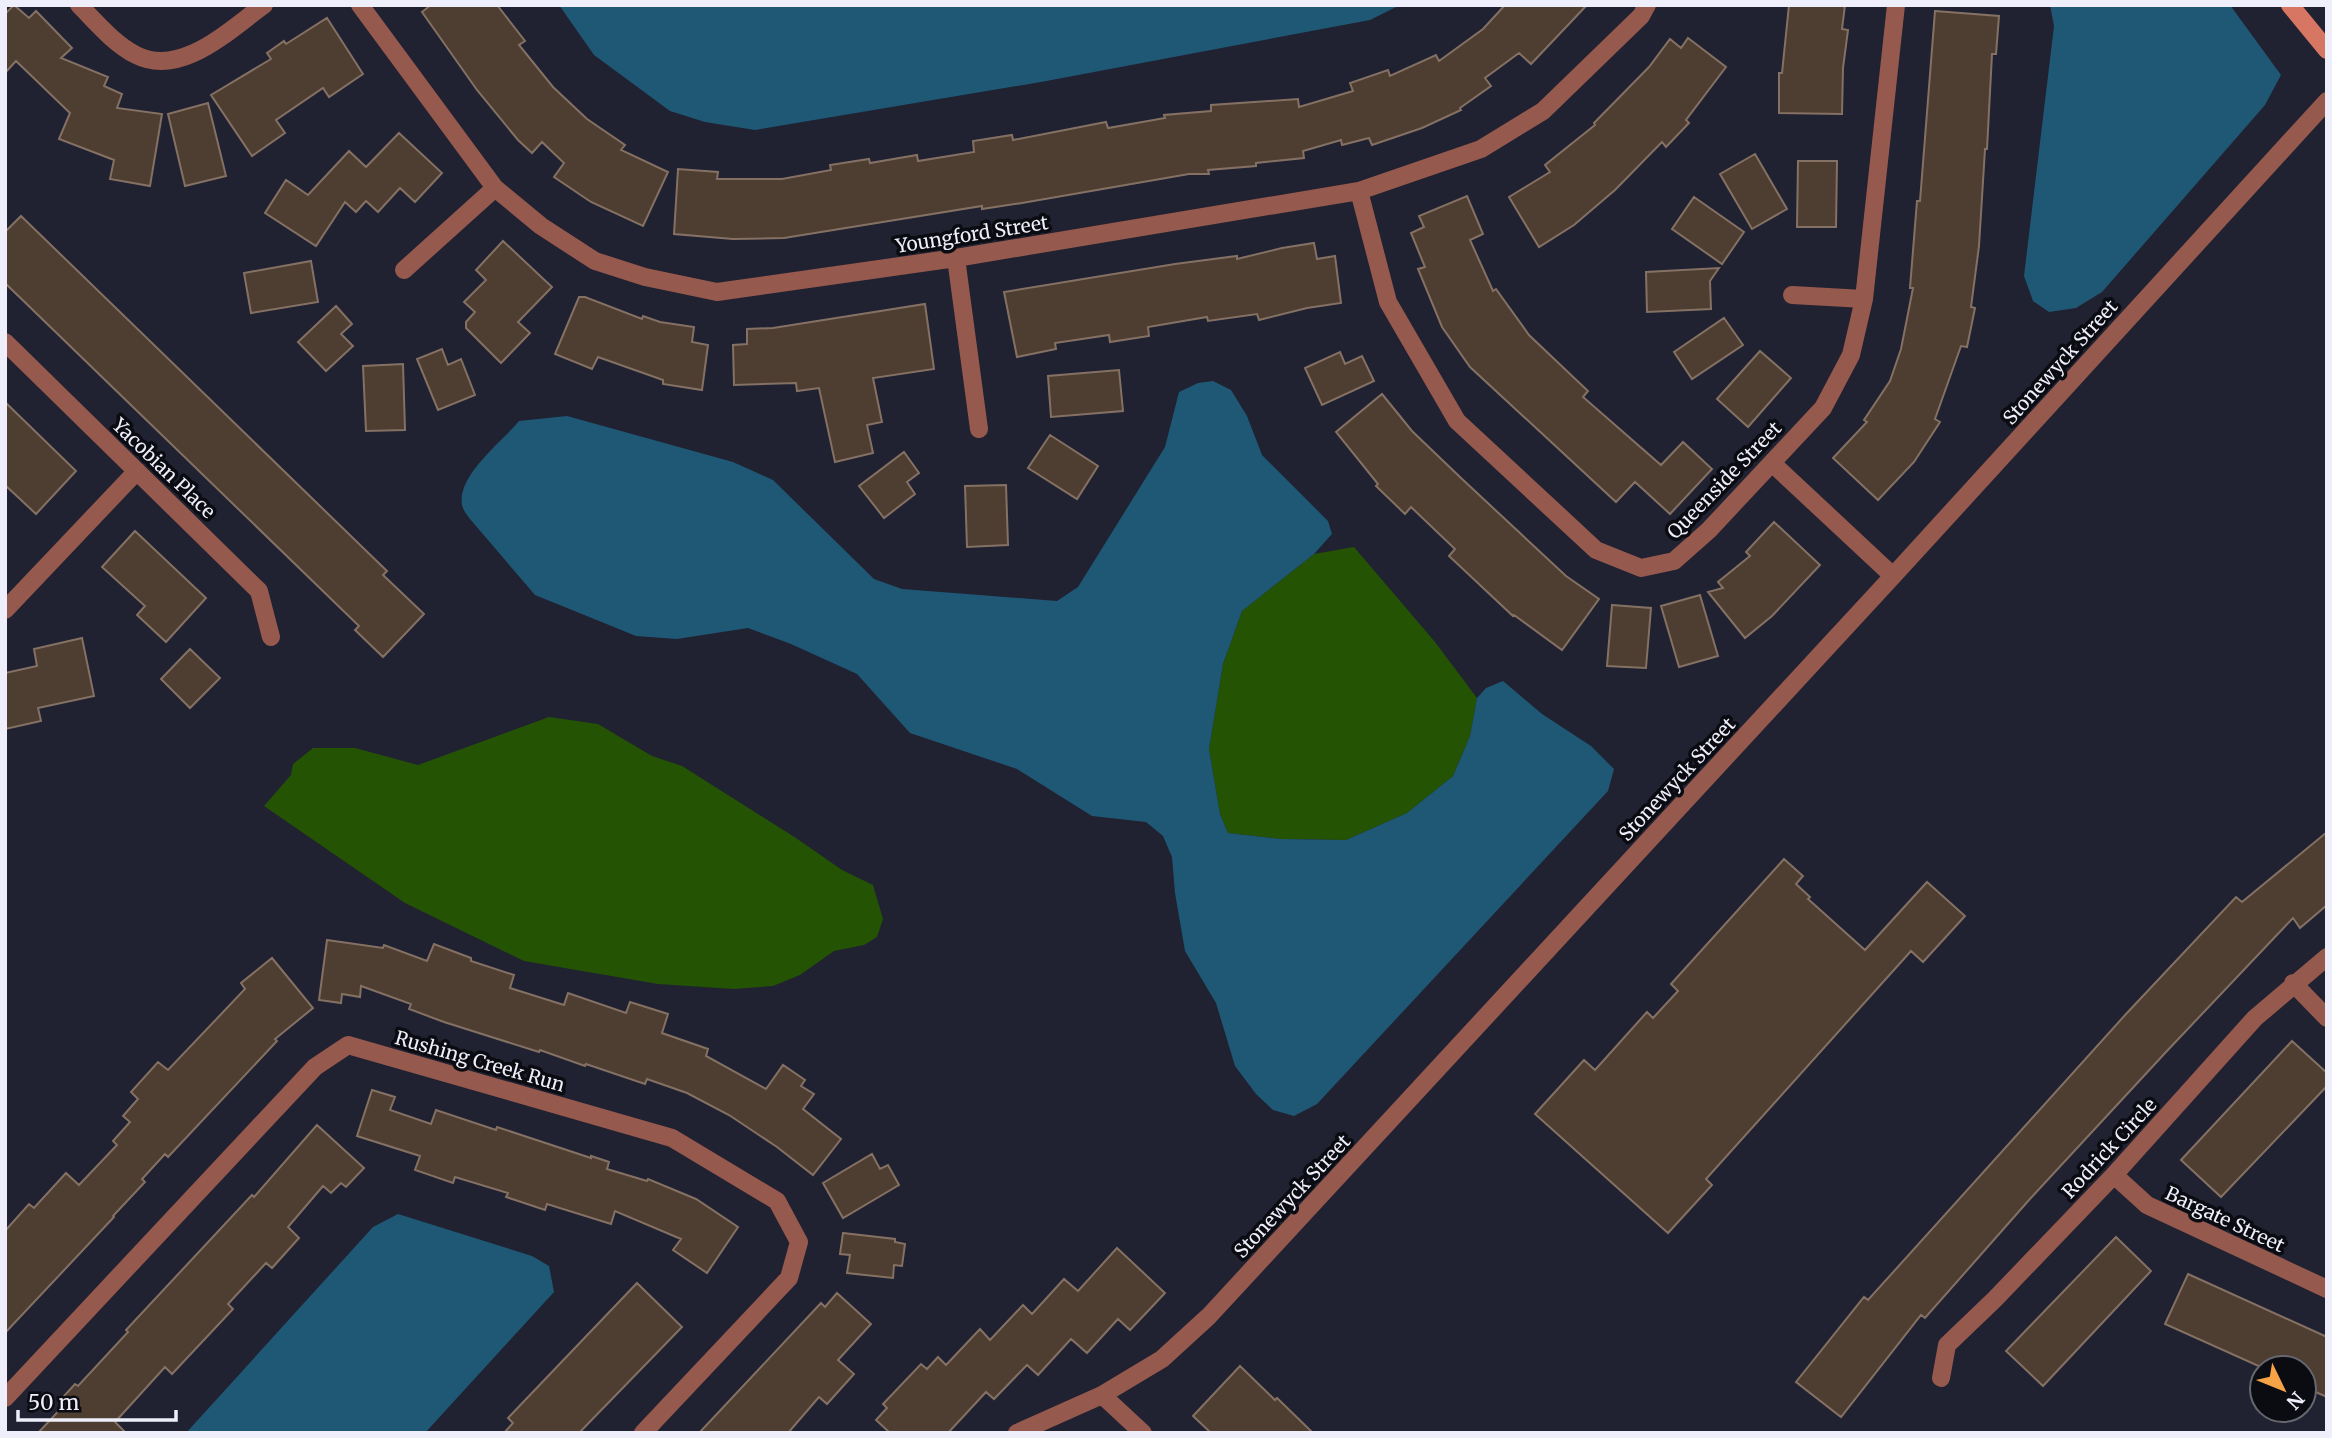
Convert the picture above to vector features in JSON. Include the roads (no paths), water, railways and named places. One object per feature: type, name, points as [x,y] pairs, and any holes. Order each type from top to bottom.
[{"type":"street","points":[[79,5],[112,38],[135,55],[158,63],[194,54],[264,5]]},
{"type":"street","name":"Youngford Street","points":[[360,5],[495,188],[541,226],[595,261],[645,277],[717,292],[956,258],[1359,191],[1481,149],[1543,111],[1641,16],[1647,5]]},
{"type":"street","name":"Queenside Street","points":[[1359,191],[1388,302],[1457,421],[1595,550],[1641,568],[1674,561],[1709,530],[1823,408],[1851,355],[1864,299],[1896,5]]},
{"type":"street","points":[[2291,5],[2327,50]]},
{"type":"street","name":"Stonewyck Street","points":[[1017,1433],[1102,1395],[1162,1359],[1209,1316],[1893,576],[2327,101]]},
{"type":"street","points":[[404,270],[495,188]]},
{"type":"street","points":[[956,258],[979,429]]},
{"type":"street","points":[[1792,295],[1864,299]]},
{"type":"street","name":"Yacobian Place","points":[[5,342],[259,591],[271,637]]},
{"type":"street","points":[[1772,463],[1893,576]]},
{"type":"street","points":[[5,610],[137,471]]},
{"type":"street","name":"Rodrick Circle","points":[[1941,1378],[1947,1345],[2114,1175],[2255,1018],[2293,983],[2327,957]]},
{"type":"street","points":[[2293,983],[2327,1018]]},
{"type":"street","name":"Rushing Creek Run","points":[[5,1398],[315,1067],[348,1045],[672,1138],[777,1201],[799,1242],[789,1278],[643,1433]]},
{"type":"street","name":"Bargate Street","points":[[2114,1175],[2147,1205],[2327,1289]]},
{"type":"street","points":[[1102,1395],[1143,1433]]},
{"type":"water","points":[[559,5],[1400,5],[1370,20],[1041,82],[755,130],[705,122],[670,111],[594,55]]},
{"type":"water","points":[[2050,5],[2230,5],[2281,75],[2265,105],[2102,292],[2076,308],[2049,312],[2033,301],[2024,276],[2054,26]]},
{"type":"water","points":[[1213,381],[1231,390],[1247,416],[1262,455],[1328,521],[1332,534],[1314,554],[1242,611],[1223,664],[1209,749],[1220,814],[1228,833],[1281,839],[1346,840],[1407,813],[1453,776],[1470,736],[1477,698],[1486,688],[1503,681],[1542,714],[1591,746],[1614,769],[1608,791],[1317,1104],[1294,1116],[1273,1110],[1256,1094],[1235,1066],[1216,1003],[1185,951],[1172,857],[1163,836],[1146,822],[1092,816],[1017,769],[910,733],[857,674],[748,628],[677,639],[636,636],[535,595],[470,519],[462,505],[462,494],[473,471],[519,421],[567,416],[733,462],[773,480],[874,579],[902,589],[1057,601],[1078,587],[1165,447],[1179,392],[1198,383]]},
{"type":"water","points":[[398,1214],[532,1256],[549,1266],[554,1292],[425,1433],[186,1433],[373,1227]]}]
